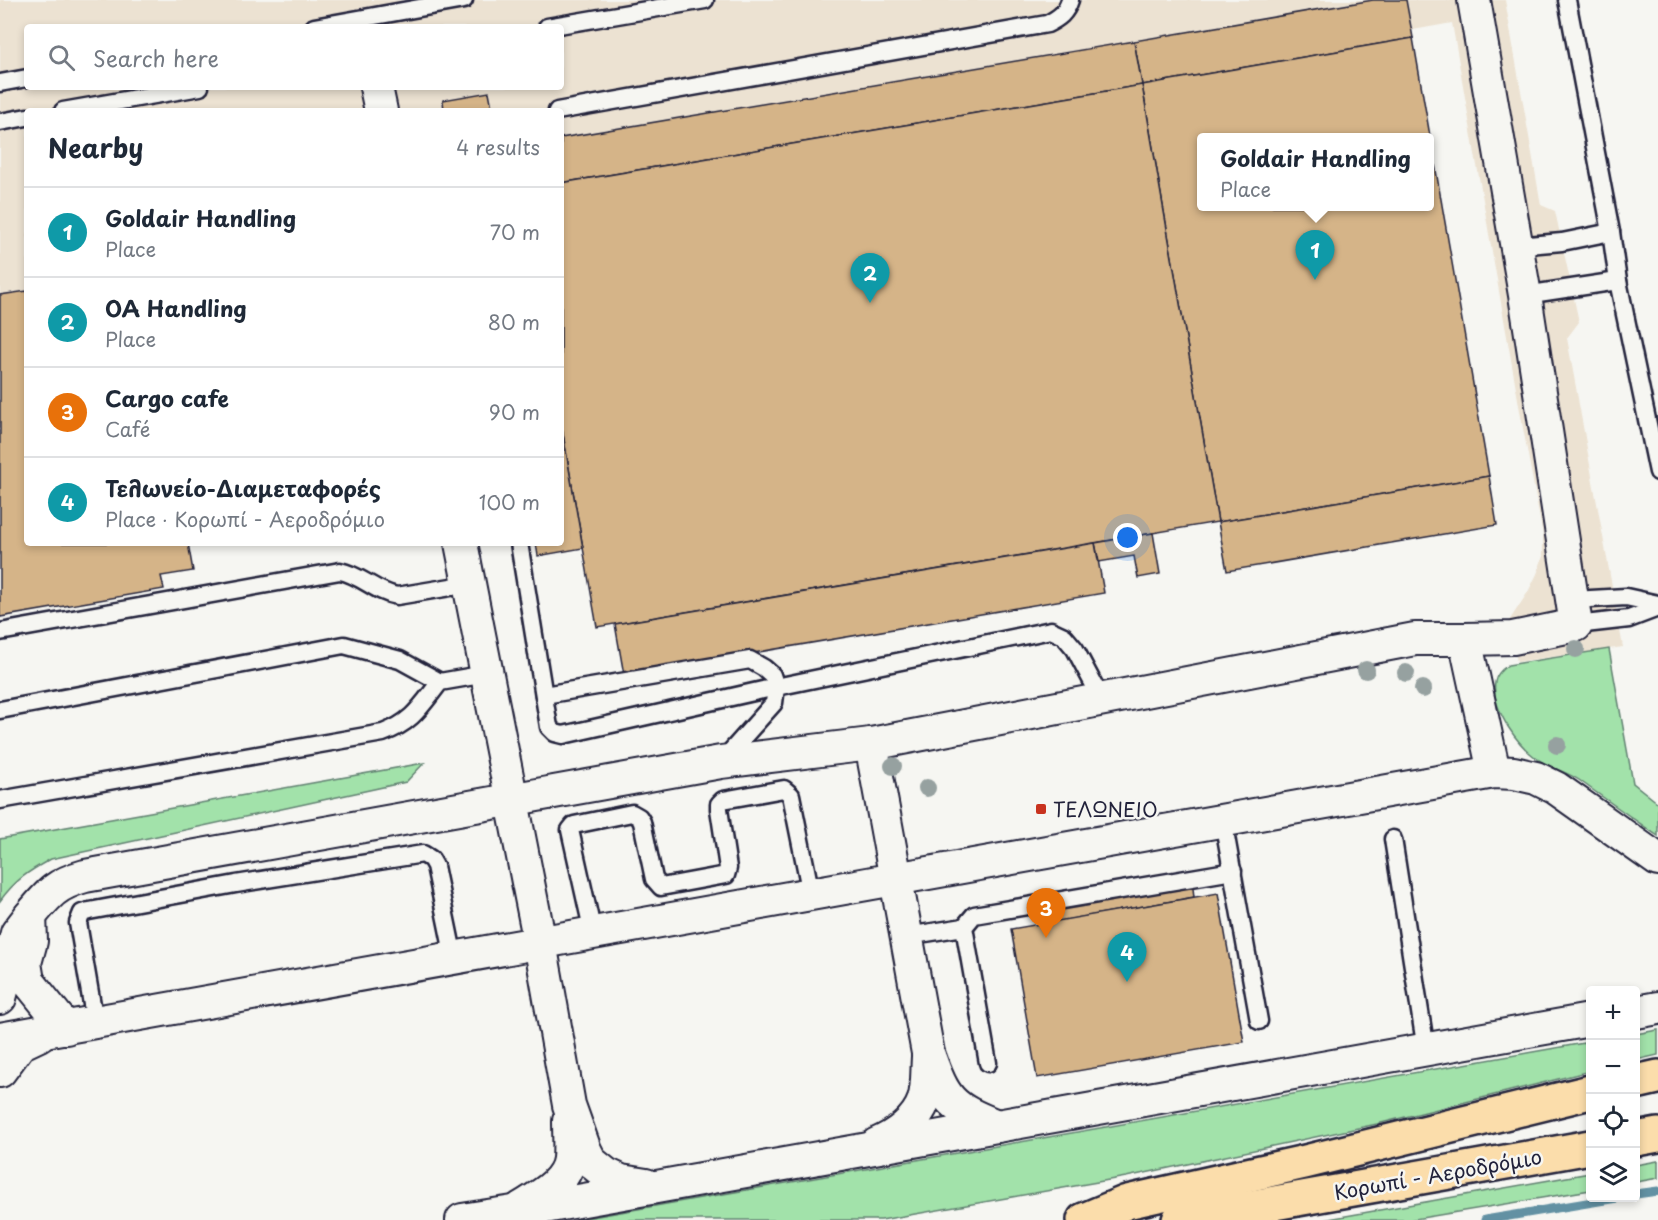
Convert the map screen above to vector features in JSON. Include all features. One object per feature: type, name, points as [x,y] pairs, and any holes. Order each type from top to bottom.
[{"type":"highway","points":[[1640,1081],[1658,1077]]},
{"type":"highway","points":[[1083,1220],[1127,1202],[1305,1162],[1586,1093]]},
{"type":"highway","points":[[1640,1138],[1658,1135]]},
{"type":"highway","name":"Κορωπί - Αεροδρόμιο","points":[[1179,1220],[1586,1148]]},
{"type":"street","points":[[0,998],[17,933],[45,897],[63,882],[85,876],[720,762],[871,744],[1415,639],[1513,638],[1575,613],[1525,295],[1474,0]]},
{"type":"street","points":[[377,90],[380,108]]},
{"type":"street","points":[[462,546],[540,943],[569,1105],[591,1162],[606,1174],[621,1181],[659,1186]]},
{"type":"street","points":[[1465,639],[1494,772]]},
{"type":"street","points":[[871,744],[928,1053],[939,1084],[952,1104],[968,1114],[997,1126]]},
{"type":"street","points":[[0,1039],[1494,772],[1514,773],[1536,778],[1556,788],[1658,860]]},
{"type":"street","points":[[30,915],[31,941],[25,963],[28,981],[69,1027]]},
{"type":"street","points":[[1640,1011],[1658,1008]]},
{"type":"street","points":[[462,1220],[1586,1021]]},
{"type":"street","points":[[0,1071],[20,1044],[69,1027]]},
{"type":"street","points":[[860,1150],[892,1138],[909,1123],[920,1109],[924,1099],[928,1053]]},
{"type":"street","points":[[515,1212],[549,1190],[562,1177],[569,1161],[569,1105]]},
{"type":"lane","points":[[331,24],[464,0]]},
{"type":"lane","points":[[564,24],[705,0]]},
{"type":"lane","points":[[564,110],[1047,24],[1063,14],[1070,0]]},
{"type":"lane","points":[[1567,0],[1611,232],[1618,281],[1658,472]]},
{"type":"lane","points":[[0,83],[24,79]]},
{"type":"lane","points":[[80,108],[183,90]]},
{"type":"lane","points":[[0,122],[24,118]]},
{"type":"lane","points":[[1516,246],[1562,242],[1611,232]]},
{"type":"lane","points":[[1525,295],[1618,281]]},
{"type":"lane","points":[[519,546],[549,728],[555,733],[563,735],[776,687],[1051,630],[1064,636],[1075,649],[1102,700]]},
{"type":"lane","points":[[0,632],[340,571],[352,573],[385,594],[397,596],[469,584]]},
{"type":"lane","points":[[1575,613],[1626,597],[1658,606]]},
{"type":"lane","points":[[1575,613],[1629,620],[1658,606]]},
{"type":"lane","points":[[0,710],[344,645],[400,660],[440,682],[486,674]]},
{"type":"lane","points":[[544,695],[750,660],[772,675],[776,687],[774,703],[720,762]]},
{"type":"lane","points":[[0,800],[383,733],[400,727],[412,717],[440,682]]},
{"type":"lane","points":[[593,933],[570,830],[574,825],[632,813],[642,822],[654,879],[662,887],[726,875],[728,868],[719,804],[723,800],[784,789],[791,795],[811,894]]},
{"type":"lane","points":[[1223,820],[1259,1021]]},
{"type":"lane","points":[[1393,839],[1425,1050]]},
{"type":"lane","points":[[69,1027],[78,923],[82,914],[236,884],[423,854],[431,859],[435,866],[454,958]]},
{"type":"lane","points":[[907,936],[964,927],[974,915],[1233,871]]},
{"type":"lane","points":[[964,927],[988,1063]]},
{"type":"shaded area","points":[[0,0],[1505,0],[1541,205],[1555,211],[1579,322],[1567,338],[1623,647],[1517,662],[1509,621],[1537,574],[1543,556],[1543,535],[1452,23],[564,182],[564,108],[24,108],[24,291],[0,295]]},
{"type":"green space","points":[[1609,649],[1633,783],[1658,803],[1658,836],[1579,780],[1533,756],[1508,727],[1497,704],[1495,682],[1500,672],[1508,665]]},
{"type":"green space","points":[[424,763],[406,782],[51,859],[23,877],[0,901],[0,839]]},
{"type":"green space","points":[[1658,1030],[1658,1055],[1640,1059],[1640,1033]]},
{"type":"green space","points":[[1586,1043],[1586,1072],[1377,1124],[1126,1177],[881,1220],[575,1220]]},
{"type":"green space","points":[[1658,1161],[1658,1178],[1640,1181],[1640,1164]]},
{"type":"green space","points":[[1586,1174],[1586,1191],[1409,1220],[1323,1220]]},
{"type":"building","points":[[1373,0],[1406,0],[1413,38],[1142,85],[1134,41]]},
{"type":"building","points":[[1413,38],[1429,133],[1197,133],[1197,211],[1434,211],[1434,159],[1489,476],[1218,522],[1142,85]]},
{"type":"building","points":[[1134,41],[1142,85],[564,182],[564,137]]},
{"type":"building","points":[[1142,85],[1218,522],[597,627],[564,440],[564,182]]},
{"type":"building","points":[[489,92],[492,107],[444,108],[443,100]]},
{"type":"building","points":[[24,291],[24,546],[189,546],[193,571],[161,576],[164,589],[0,617],[0,295]]},
{"type":"building","points":[[564,440],[583,548],[538,556],[536,546],[564,546]]},
{"type":"building","points":[[1489,476],[1497,525],[1227,571],[1218,522]]},
{"type":"building","points":[[1153,533],[1160,574],[1138,578],[1134,556],[1099,562],[1095,543]]},
{"type":"building","points":[[1095,543],[1104,593],[624,675],[615,624]]},
{"type":"building","points":[[1192,880],[1194,897],[1055,922],[1052,905]]},
{"type":"building","points":[[1218,893],[1244,1042],[1037,1078],[1011,929]]},
{"type":"waterway","points":[[1640,1193],[1658,1191]]},
{"type":"waterway","points":[[1485,1220],[1593,1202]]},
{"type":"place","name":"Goldair Handling","points":[[1315,280]]},
{"type":"place","name":"OA Handling","points":[[870,303]]},
{"type":"place","name":"ΤΕΛΩΝΕΙΟ","points":[[1041,809]]},
{"type":"place","name":"Cargo cafe","points":[[1046,938]]},
{"type":"place","name":"Τελωνείο-Διαμεταφορές","points":[[1127,982]]}]
